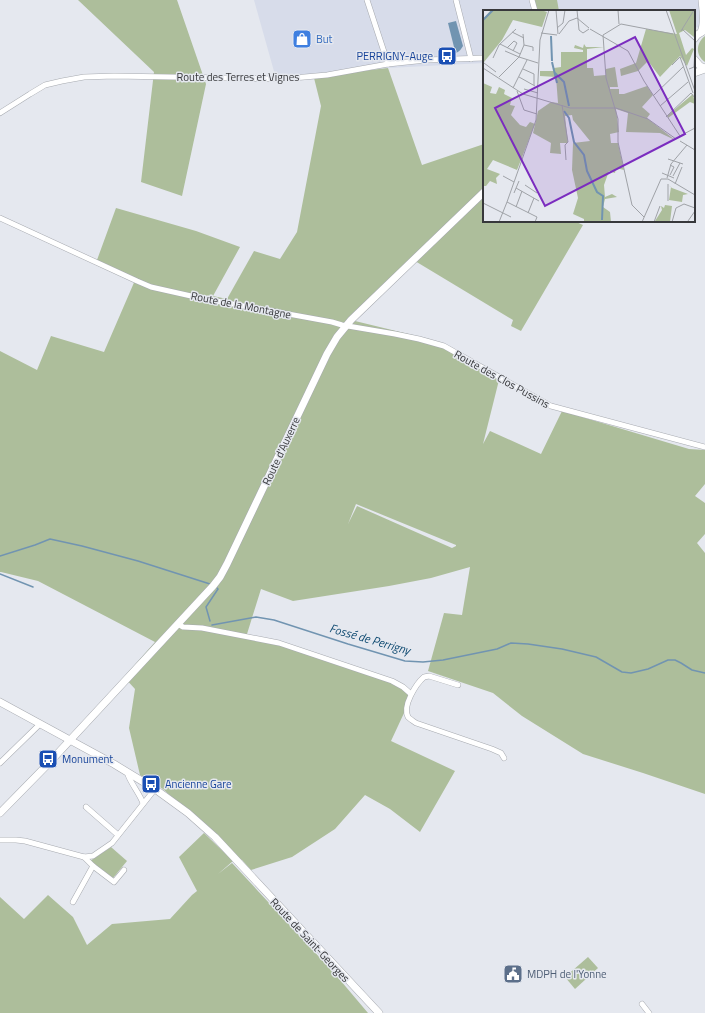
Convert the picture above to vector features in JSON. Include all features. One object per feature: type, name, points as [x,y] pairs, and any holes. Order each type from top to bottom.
[{"type":"street","points":[[367,0],[388,64]]},
{"type":"street","points":[[456,0],[470,59]]},
{"type":"street","points":[[532,0],[535,10]]},
{"type":"street","points":[[698,34],[704,29],[702,0]]},
{"type":"street","name":"Route des Terres et Vignes","points":[[0,113],[45,85],[84,77],[114,76],[282,79],[327,75],[388,64],[426,60],[483,58]]},
{"type":"street","points":[[695,64],[705,68]]},
{"type":"street","points":[[695,73],[705,68]]},
{"type":"street","name":"Route d'Auxerre","points":[[0,813],[24,790],[210,590],[224,571],[327,354],[337,337],[346,326],[483,193]]},
{"type":"street","name":"Route de la Montagne","points":[[0,218],[151,287],[346,326]]},
{"type":"street","name":"Route des Clos Pussins","points":[[346,326],[395,334],[444,346],[551,406],[705,448]]},
{"type":"street","points":[[178,624],[183,627],[202,628],[279,643],[392,681],[403,687],[411,694]]},
{"type":"street","points":[[458,685],[429,676],[424,677],[420,680],[408,701],[407,714],[409,718],[416,723],[492,749],[500,753],[504,758]]},
{"type":"street","name":"Route de Saint-Georges","points":[[1,705],[40,724],[129,773],[155,789],[188,813],[215,837],[379,1013]]},
{"type":"street","points":[[0,763],[40,724]]},
{"type":"street","points":[[129,773],[128,775],[131,782],[140,795],[143,803]]},
{"type":"street","points":[[0,840],[25,841],[84,857],[93,856],[112,843],[155,789]]},
{"type":"street","points":[[86,807],[118,835]]},
{"type":"street","points":[[84,857],[114,882],[124,870]]},
{"type":"street","points":[[73,902],[93,866]]},
{"type":"street","points":[[642,1004],[649,1013]]},
{"type":"shaded area","points":[[254,0],[705,0],[705,28],[695,27],[695,10],[483,10],[483,63],[388,68],[277,82]]},
{"type":"green space","points":[[78,0],[177,0],[206,84],[182,196],[141,182],[154,72]]},
{"type":"green space","points":[[533,0],[557,0],[559,10],[536,10]]},
{"type":"green space","points":[[705,36],[705,62],[698,53],[698,45]]},
{"type":"green space","points":[[388,68],[422,165],[483,144],[483,222],[576,222],[583,225],[521,331],[511,326],[513,320],[415,261],[355,321],[429,339],[500,376],[483,444],[490,431],[541,454],[562,411],[689,449],[705,450],[705,484],[695,496],[705,503],[705,534],[697,543],[705,553],[705,794],[583,754],[522,716],[493,693],[428,671],[444,613],[462,615],[470,567],[431,578],[293,601],[261,589],[247,634],[395,682],[411,698],[391,741],[455,771],[420,832],[390,809],[365,795],[335,829],[292,857],[251,870],[242,860],[239,859],[163,789],[140,775],[129,728],[135,689],[124,677],[155,642],[38,581],[0,572],[0,351],[37,370],[51,336],[104,352],[136,278],[97,260],[116,208],[196,231],[240,247],[213,296],[227,299],[254,251],[280,259],[297,232],[321,106],[314,78],[318,76]],"holes":[[[356,504],[456,546],[452,548],[357,506],[348,524]]]},
{"type":"green space","points":[[204,833],[233,861],[218,874],[232,863],[335,974],[368,1013],[0,1013],[0,897],[24,919],[48,895],[73,917],[87,945],[112,924],[170,919],[197,891],[179,857]]},
{"type":"green space","points":[[111,847],[127,861],[113,878],[90,861]]},
{"type":"green space","points":[[588,957],[598,968],[575,989],[565,977]]},
{"type":"water","points":[[456,21],[463,46],[458,52],[452,53],[451,49],[454,47],[448,23]]},
{"type":"waterway","name":"Fossé de Perrigny","points":[[0,556],[50,539],[138,561],[210,584]]},
{"type":"waterway","name":"Fossé de Perrigny","points":[[0,574],[33,587]]},
{"type":"waterway","name":"Fossé de Perrigny","points":[[210,621],[206,607],[218,589],[217,588]]},
{"type":"waterway","name":"Fossé de Perrigny","points":[[212,625],[256,617],[274,620],[405,661],[423,662],[443,660],[497,649],[511,643],[562,649],[596,657],[622,672],[631,673],[648,669],[668,660],[675,660],[692,670],[705,673]]},
{"type":"place","name":"But","points":[[302,39]]},
{"type":"place","name":"PERRIGNY-Auge","points":[[447,56]]},
{"type":"place","name":"Monument","points":[[48,759]]},
{"type":"place","name":"Ancienne Gare","points":[[151,784]]},
{"type":"place","name":"MDPH de l'Yonne","points":[[513,974]]}]
